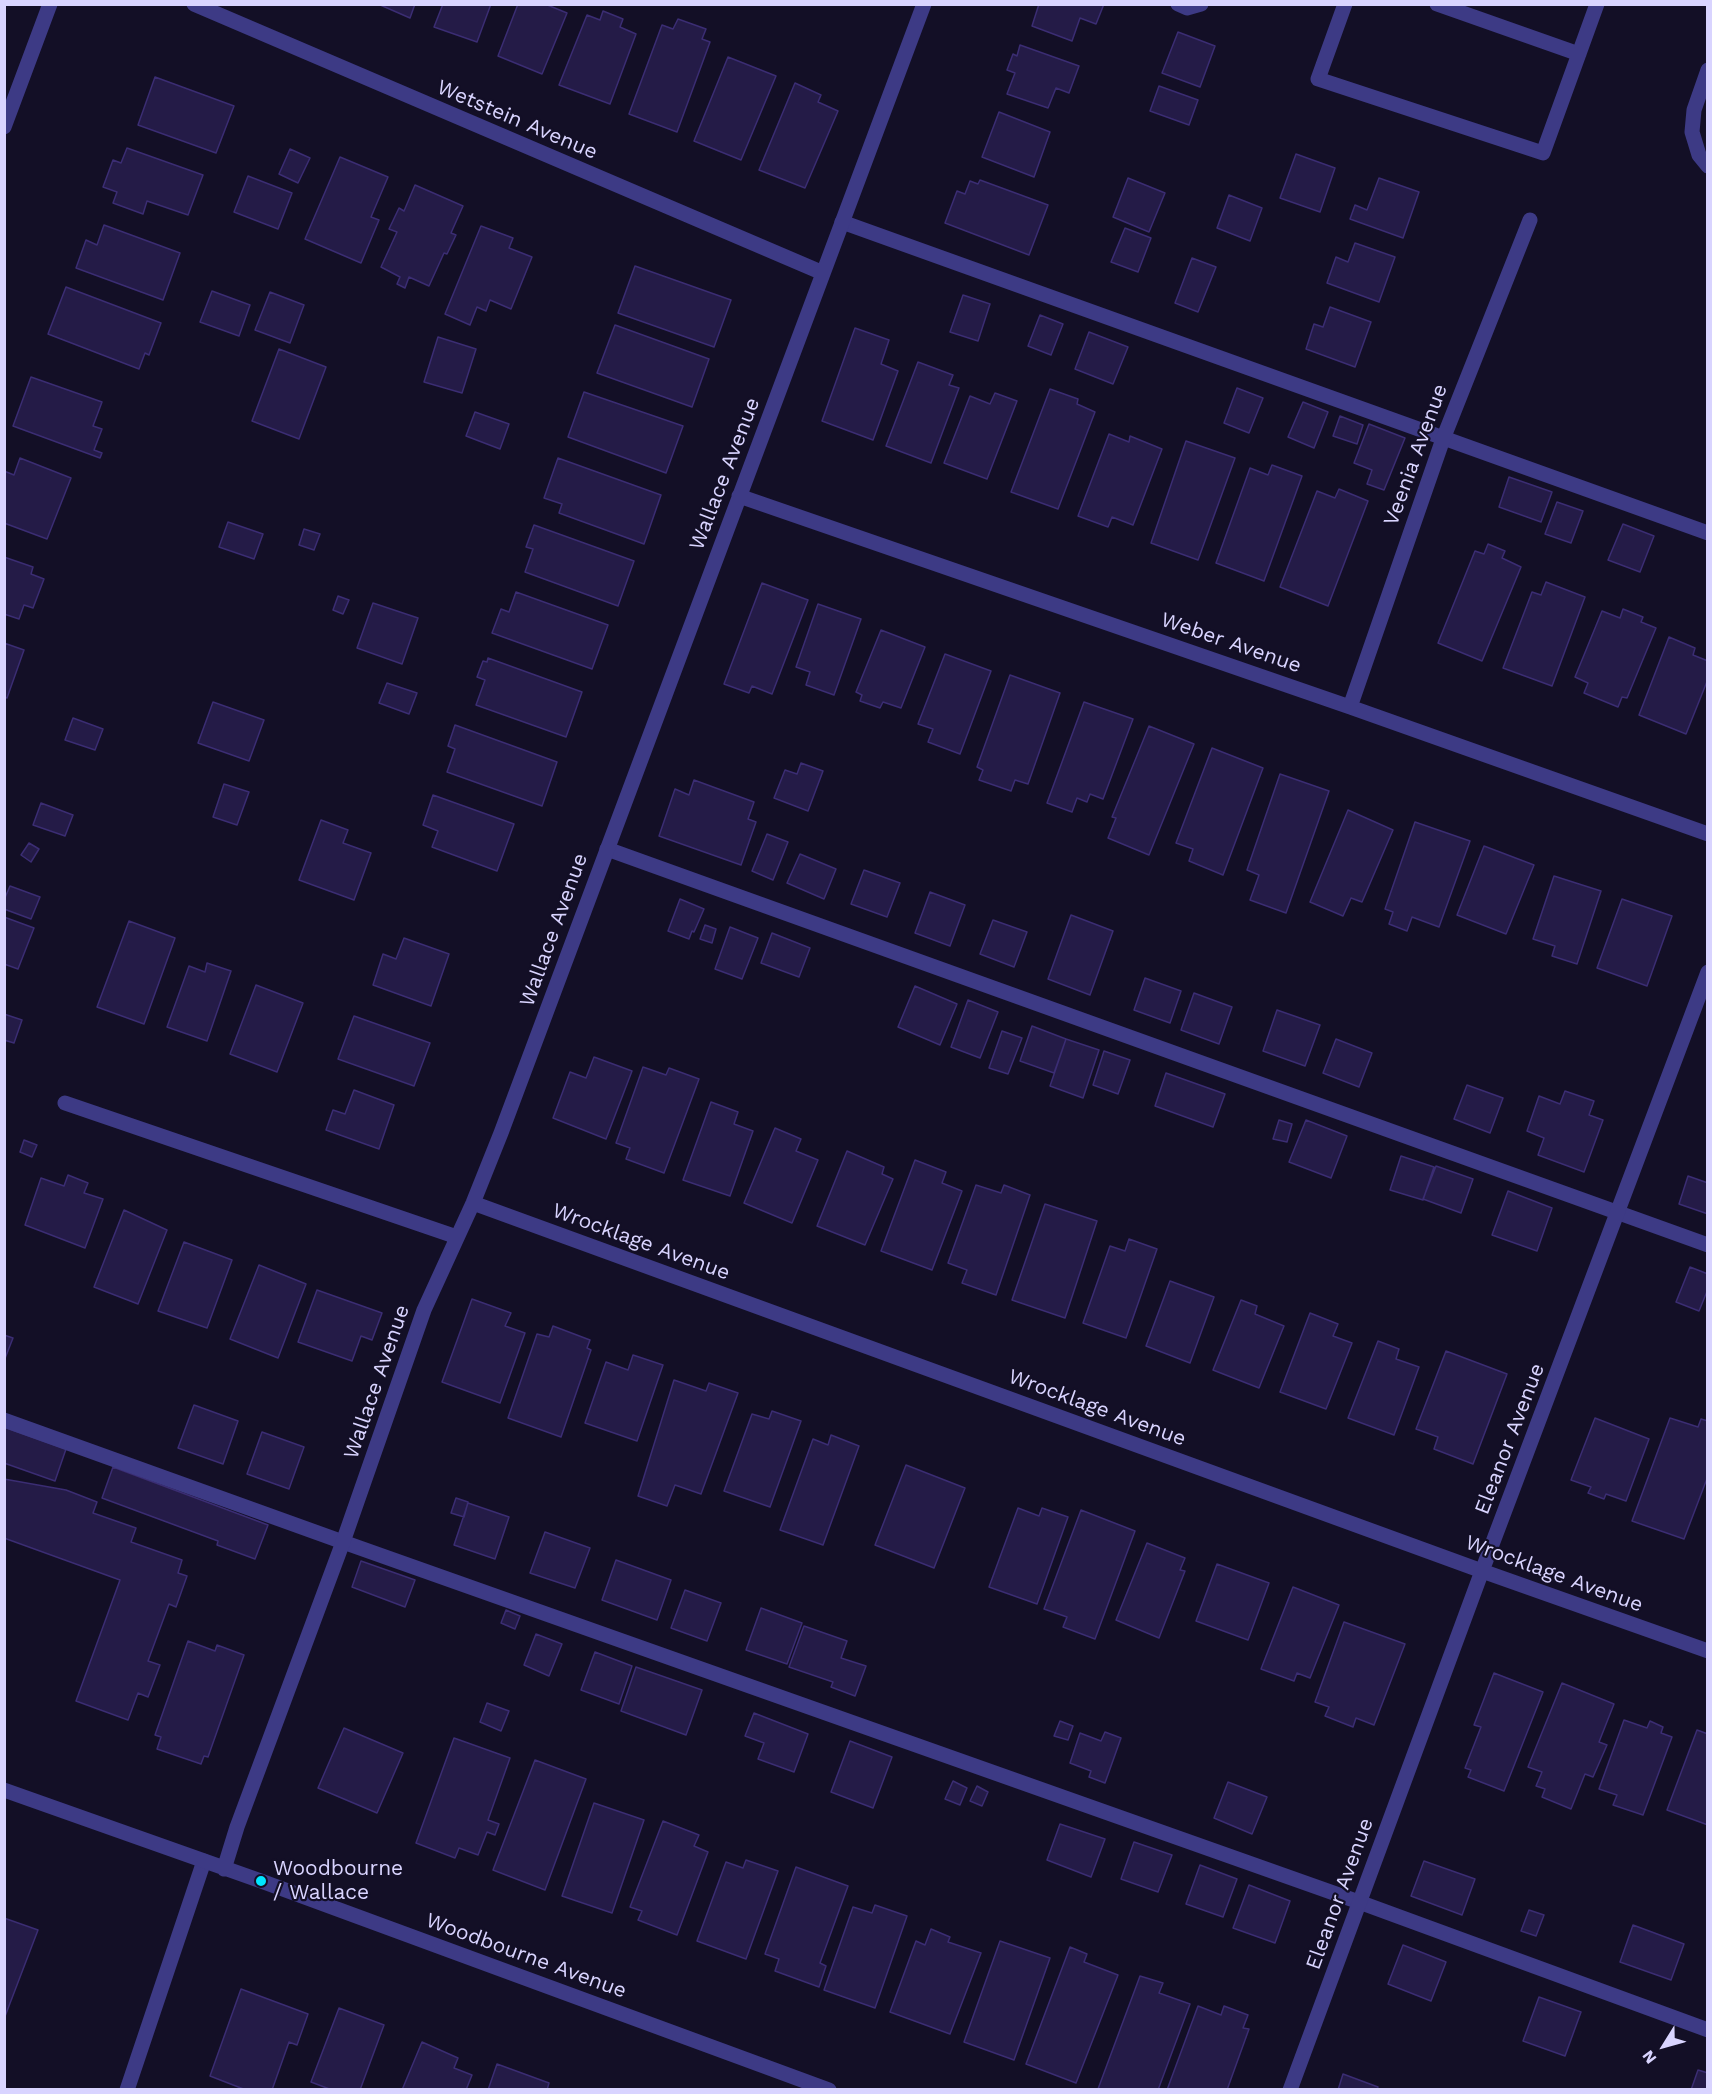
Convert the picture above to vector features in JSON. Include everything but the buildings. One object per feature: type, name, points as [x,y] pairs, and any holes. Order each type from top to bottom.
[{"type":"street","points":[[4,127],[50,4]]},
{"type":"street","name":"Wetstein Avenue","points":[[194,4],[823,273]]},
{"type":"street","name":"Wallace Avenue","points":[[224,1869],[237,1827],[343,1542],[424,1310],[473,1203],[924,4]]},
{"type":"street","points":[[1178,4],[1187,8],[1201,4]]},
{"type":"street","points":[[1345,4],[1318,79],[1543,153],[1597,4]]},
{"type":"street","points":[[1437,4],[1579,54]]},
{"type":"street","points":[[1707,70],[1694,110],[1692,132],[1699,155],[1707,166]]},
{"type":"street","name":"Veenia Avenue","points":[[1350,707],[1443,439],[1530,220]]},
{"type":"street","points":[[842,222],[1707,533]]},
{"type":"street","name":"Weber Avenue","points":[[739,496],[1350,707],[1707,834]]},
{"type":"street","points":[[607,849],[1707,1245]]},
{"type":"street","name":"Eleanor Avenue","points":[[1290,2090],[1707,972]]},
{"type":"street","points":[[65,1103],[457,1237]]},
{"type":"street","name":"Wrocklage Avenue","points":[[473,1203],[1707,1651]]},
{"type":"street","points":[[4,1420],[1359,1902],[1707,2030]]},
{"type":"street","name":"Woodbourne Avenue","points":[[4,1790],[829,2090]]},
{"type":"street","points":[[127,2090],[204,1861]]},
{"type":"place","name":"Woodbourne / Wallace","points":[[261,1881]]}]
